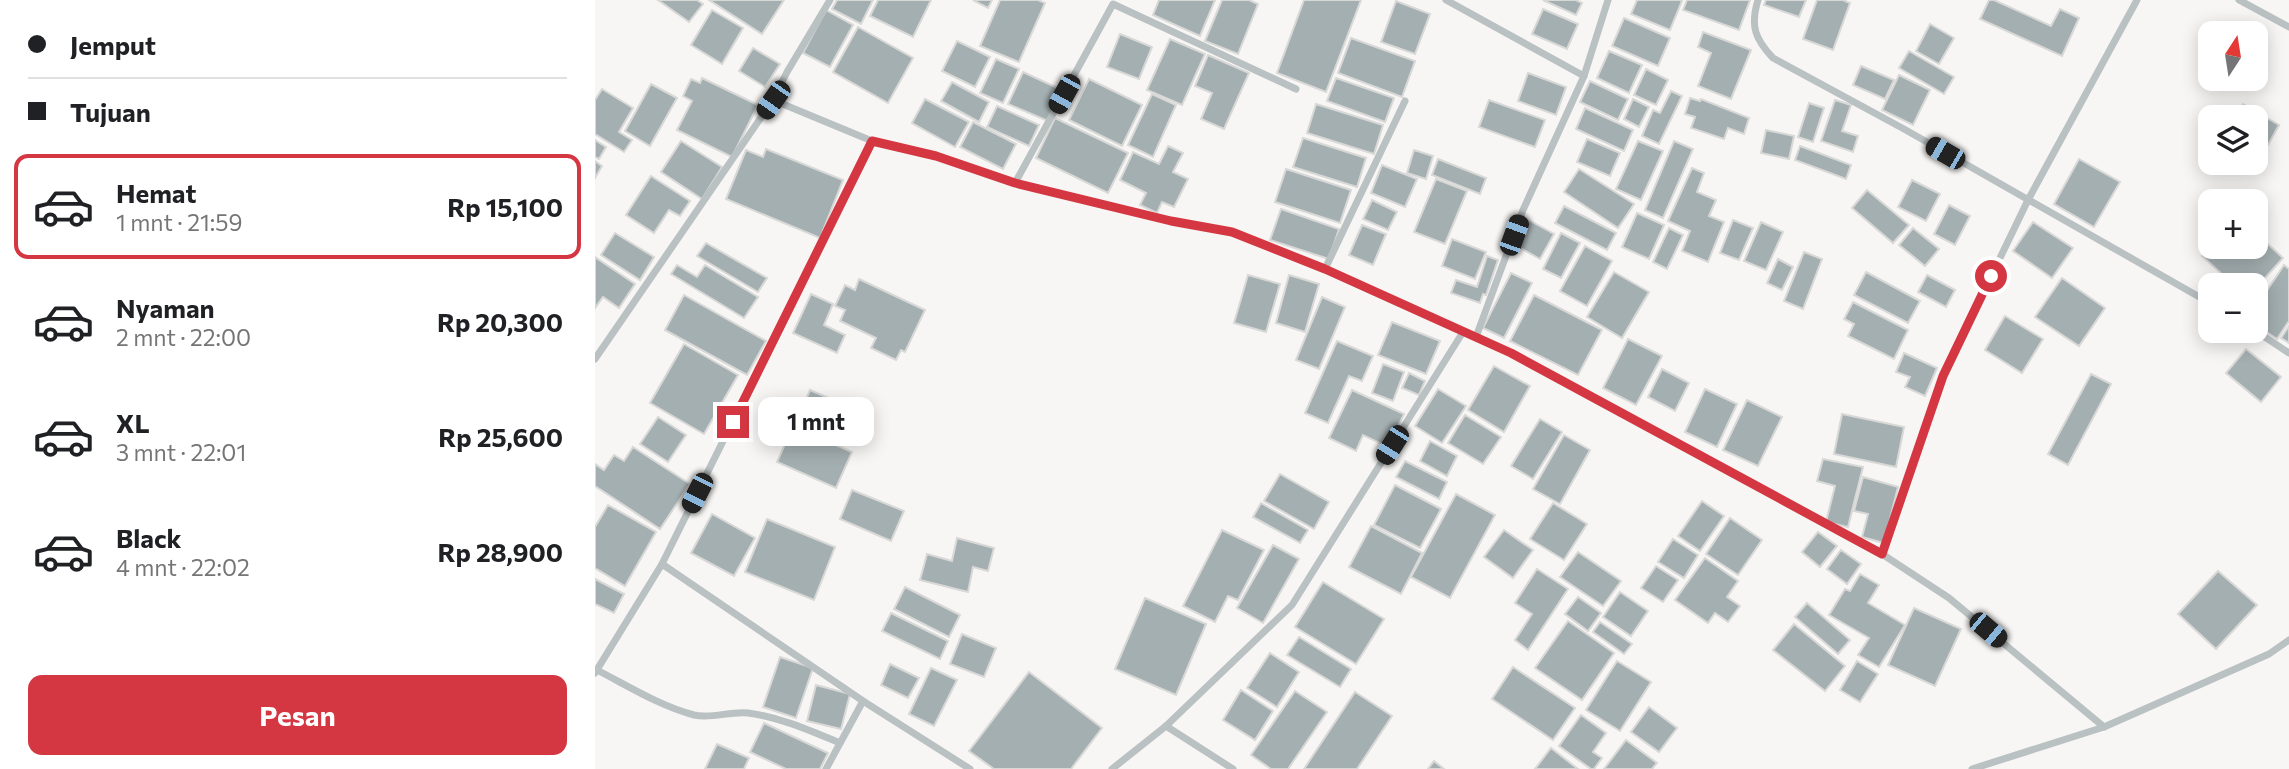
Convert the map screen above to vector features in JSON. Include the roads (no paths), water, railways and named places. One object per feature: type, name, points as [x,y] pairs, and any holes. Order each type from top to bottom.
[{"type":"street","points":[[595,359],[773,100],[786,72],[830,0]]},
{"type":"street","points":[[1446,0],[1584,76]]},
{"type":"street","points":[[1475,337],[1523,210],[1584,76],[1608,0]]},
{"type":"street","points":[[1758,0],[1753,26],[1759,43],[1773,58],[1904,129],[2198,296]]},
{"type":"street","points":[[1882,554],[1943,376],[2028,200],[2137,0]]},
{"type":"street","points":[[2239,0],[2289,27]]},
{"type":"street","points":[[1015,183],[1114,2],[1296,89]]},
{"type":"street","points":[[773,100],[872,141],[936,156],[1015,183],[1171,221],[1232,232],[1325,269],[1511,353],[1882,554],[1949,598],[2104,727]]},
{"type":"street","points":[[1325,269],[1405,102]]},
{"type":"street","points":[[840,743],[791,724],[751,713],[706,716],[692,714],[596,672],[662,564],[872,141]]},
{"type":"street","points":[[1112,769],[1166,726],[1292,605],[1463,332]]},
{"type":"street","points":[[2268,339],[2289,353]]},
{"type":"street","points":[[662,564],[863,701],[970,769]]},
{"type":"street","points":[[1972,769],[2104,727],[2269,654],[2289,640]]},
{"type":"street","points":[[825,769],[863,701]]},
{"type":"street","points":[[1166,726],[1233,769]]}]
